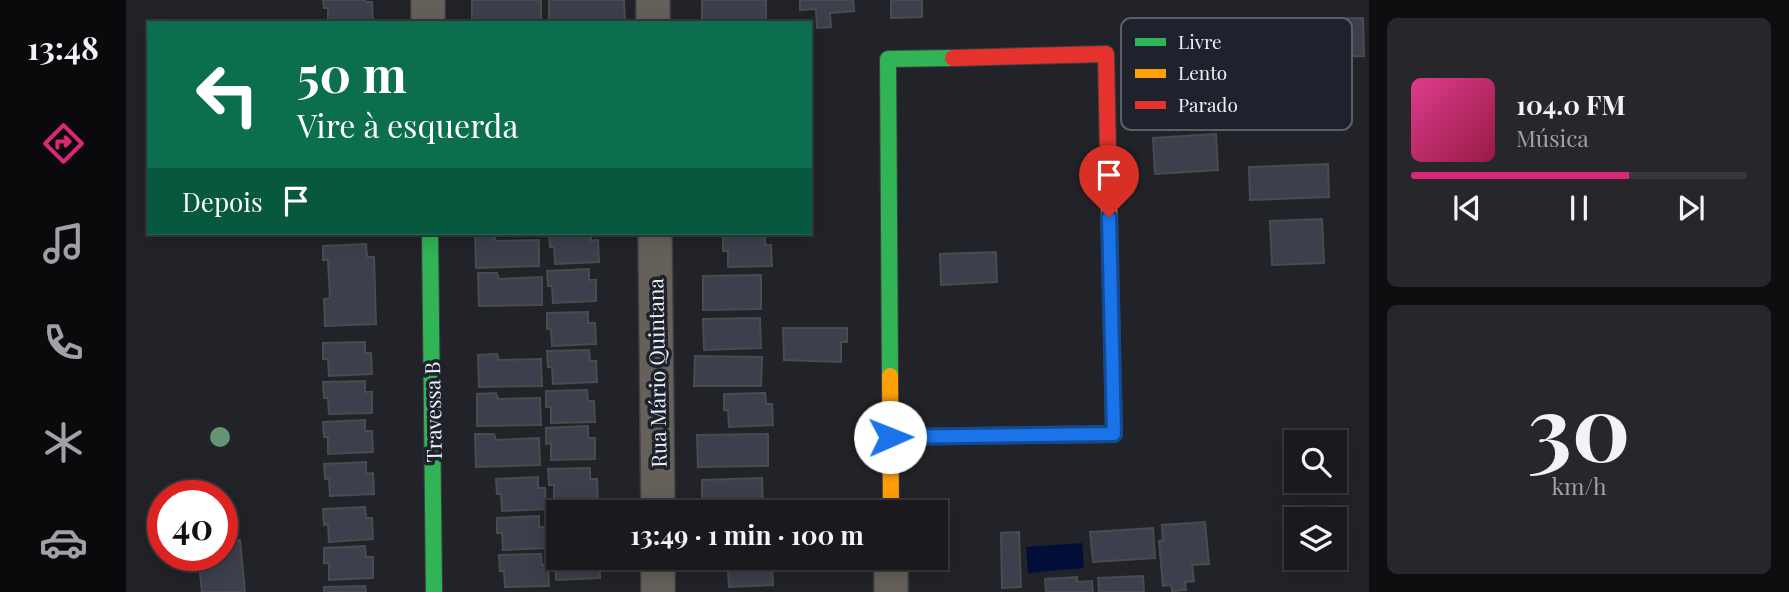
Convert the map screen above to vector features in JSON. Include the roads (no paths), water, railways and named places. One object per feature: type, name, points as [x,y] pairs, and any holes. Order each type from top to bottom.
[{"type":"street","points":[[428,0],[428,21]]},
{"type":"street","points":[[653,0],[653,21]]},
{"type":"street","points":[[890,437],[1114,434],[1106,54],[888,59],[890,437],[891,500]]},
{"type":"street","name":"Travessa B","points":[[430,235],[434,592]]},
{"type":"street","name":"Rua Mário Quintana","points":[[655,235],[658,500]]},
{"type":"street","points":[[658,570],[658,592]]},
{"type":"street","points":[[891,570],[891,592]]},
{"type":"water","points":[[1082,543],[1084,568],[1028,573],[1026,547]]}]
